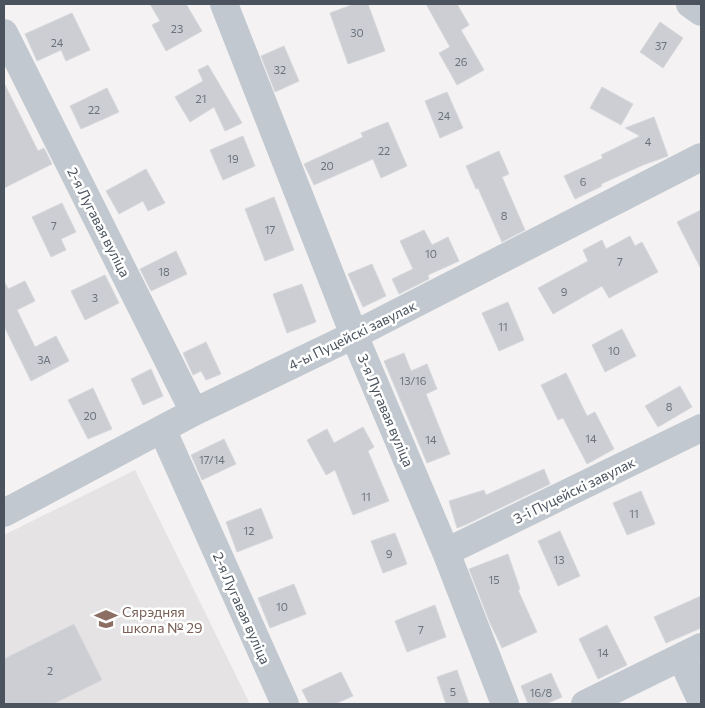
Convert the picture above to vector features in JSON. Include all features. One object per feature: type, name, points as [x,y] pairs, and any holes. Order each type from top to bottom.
[{"type":"street","name":"3-я Лугавая вуліца","points":[[224,4],[354,335],[446,552],[505,704]]},
{"type":"street","points":[[690,4],[701,12]]},
{"type":"street","name":"2-я Лугавая вуліца","points":[[4,33],[194,412]]},
{"type":"street","name":"4-ы Пуцейскі завулак","points":[[4,513],[194,412],[354,335],[701,157]]},
{"type":"street","name":"3-і Пуцейскі завулак","points":[[446,552],[701,428]]},
{"type":"street","name":"2-я Лугавая вуліца","points":[[162,429],[285,704]]},
{"type":"street","points":[[585,704],[691,652],[701,700]]},
{"type":"shaded area","name":"Сярэдняя школа № 29","points":[[135,470],[250,704],[4,704],[4,535]]},
{"type":"building","points":[[150,4],[186,4],[202,31],[166,51],[152,25],[160,21]]},
{"type":"building","points":[[354,4],[368,4],[385,51],[348,64],[330,13]]},
{"type":"building","points":[[426,4],[457,4],[469,25],[461,30],[484,70],[457,85],[439,53],[450,47]]},
{"type":"building","points":[[72,13],[90,50],[66,61],[61,50],[37,61],[25,34]]},
{"type":"building","points":[[660,22],[683,38],[663,68],[640,52]]},
{"type":"building","points":[[284,46],[299,81],[275,92],[261,56]]},
{"type":"building","points":[[208,65],[242,123],[225,131],[214,107],[190,122],[175,97],[203,81],[198,70]]},
{"type":"building","points":[[4,83],[38,151],[44,148],[52,164],[4,188]]},
{"type":"building","points":[[602,87],[633,104],[621,125],[590,108]]},
{"type":"building","points":[[107,88],[119,112],[81,129],[70,106]]},
{"type":"building","points":[[447,92],[463,128],[440,138],[425,101]]},
{"type":"building","points":[[654,117],[668,156],[601,184],[602,186],[575,199],[564,176],[603,158],[601,155],[640,136],[625,128]]},
{"type":"building","points":[[388,122],[407,166],[381,178],[373,159],[314,185],[304,164],[363,137],[361,133]]},
{"type":"building","points":[[243,136],[255,166],[223,180],[210,150]]},
{"type":"building","points":[[499,151],[509,174],[502,177],[525,230],[502,242],[466,166]]},
{"type":"building","points":[[146,169],[165,203],[148,211],[143,201],[119,214],[106,191]]},
{"type":"building","points":[[274,197],[294,250],[265,261],[245,209]]},
{"type":"building","points":[[62,203],[76,232],[61,239],[66,250],[51,257],[32,217]]},
{"type":"building","points":[[701,210],[701,269],[677,222]]},
{"type":"building","points":[[424,230],[432,245],[448,237],[459,261],[428,275],[429,279],[399,294],[392,279],[413,269],[400,241]]},
{"type":"building","points":[[630,236],[635,246],[642,242],[658,272],[609,298],[602,286],[553,314],[538,288],[588,261],[583,250],[602,240],[606,249]]},
{"type":"building","points":[[176,251],[187,274],[151,291],[140,269]]},
{"type":"building","points":[[372,264],[386,296],[363,307],[348,274]]},
{"type":"building","points":[[105,275],[119,303],[85,320],[71,291]]},
{"type":"building","points":[[4,281],[8,289],[25,281],[35,301],[17,310],[35,347],[56,336],[69,361],[31,381],[4,326]]},
{"type":"building","points":[[302,284],[316,322],[287,333],[273,294]]},
{"type":"building","points":[[508,302],[524,340],[499,351],[482,313]]},
{"type":"building","points":[[622,329],[636,356],[605,372],[592,345]]},
{"type":"building","points":[[206,342],[221,374],[206,380],[201,371],[193,375],[183,353]]},
{"type":"building","points":[[404,353],[411,371],[427,364],[437,389],[426,394],[450,454],[427,463],[384,361]]},
{"type":"building","points":[[151,369],[163,396],[143,405],[131,379]]},
{"type":"building","points":[[566,373],[587,416],[595,412],[614,449],[587,464],[563,418],[558,420],[541,385]]},
{"type":"building","points":[[680,386],[692,407],[658,427],[645,406]]},
{"type":"building","points":[[93,388],[112,429],[88,439],[68,400]]},
{"type":"building","points":[[363,427],[374,447],[368,451],[389,501],[353,515],[335,470],[326,475],[307,440],[327,429],[334,443]]},
{"type":"building","points":[[224,439],[236,464],[202,480],[191,455]]},
{"type":"building","points":[[544,469],[550,484],[457,528],[449,501],[484,490],[486,495]]},
{"type":"building","points":[[641,491],[655,524],[627,535],[613,503]]},
{"type":"building","points":[[261,508],[273,538],[237,552],[226,522]]},
{"type":"building","points":[[560,531],[580,576],[558,586],[538,541]]},
{"type":"building","points":[[395,533],[407,564],[383,573],[371,541]]},
{"type":"building","points":[[508,554],[520,589],[518,590],[537,632],[502,648],[469,569]]},
{"type":"building","points":[[294,584],[306,614],[270,628],[258,598]]},
{"type":"building","points":[[701,596],[701,628],[666,643],[654,617]]},
{"type":"building","points":[[435,605],[446,637],[407,652],[395,621]]},
{"type":"building","points":[[74,624],[102,680],[53,704],[4,704],[4,659]]},
{"type":"building","points":[[607,625],[627,665],[598,679],[579,639]]},
{"type":"building","points":[[457,670],[469,704],[446,704],[437,677]]},
{"type":"building","points":[[341,672],[353,696],[335,704],[309,704],[302,690]]},
{"type":"building","points":[[551,673],[562,697],[546,704],[528,704],[521,686]]},
{"type":"place","name":"Сярэдняя школа № 29","points":[[106,619]]}]
